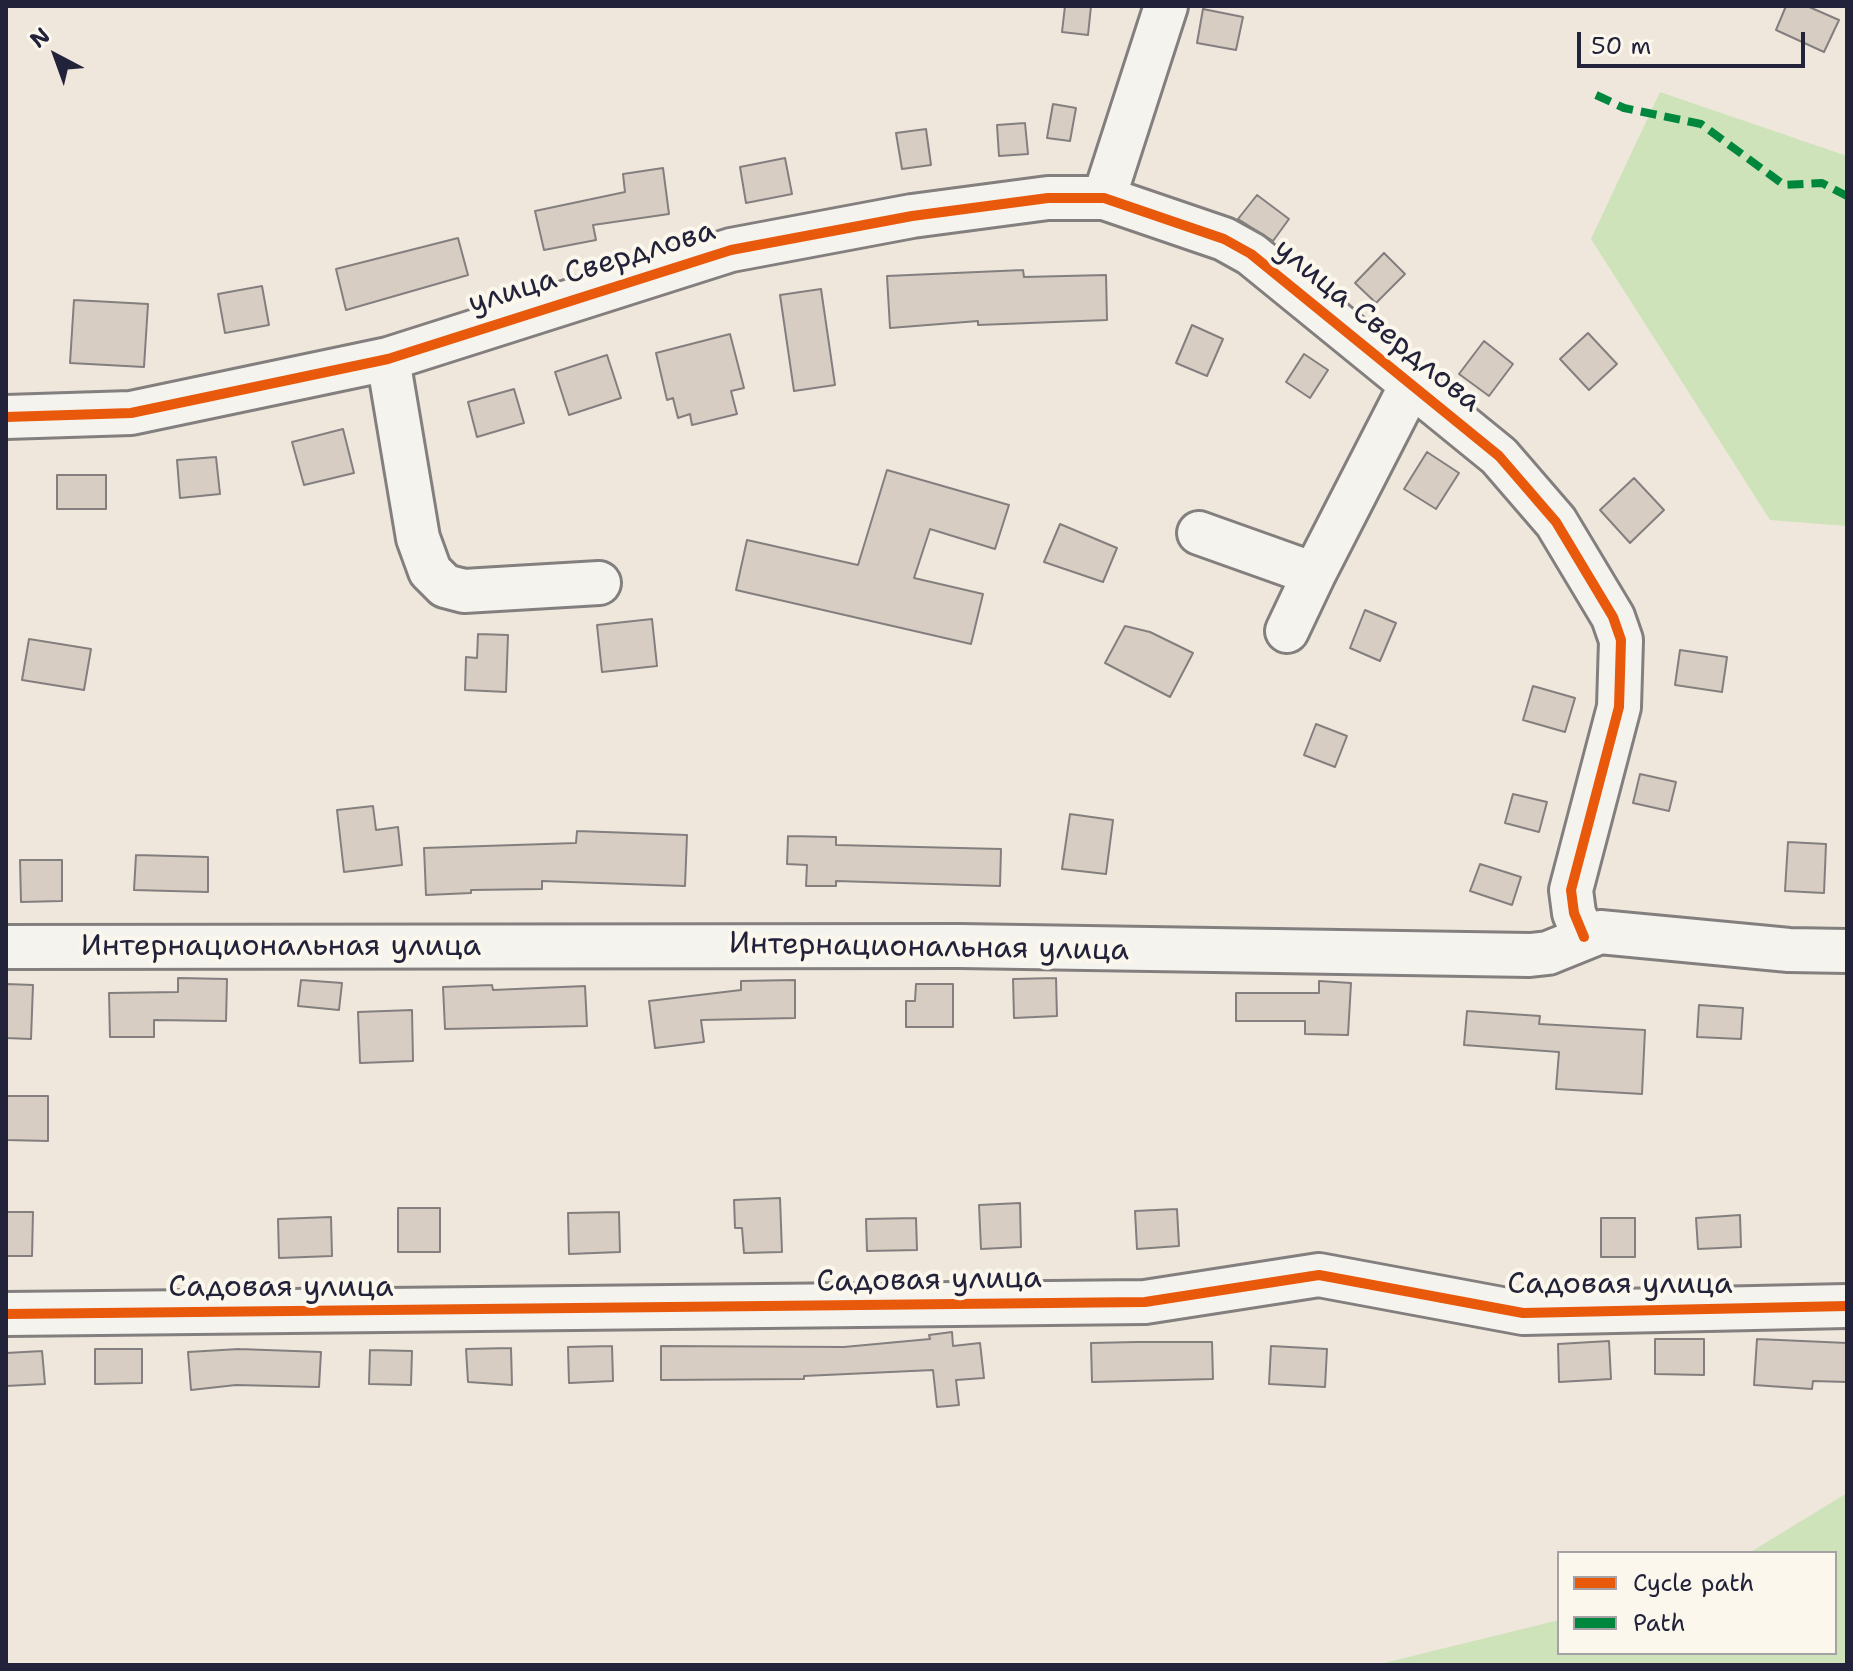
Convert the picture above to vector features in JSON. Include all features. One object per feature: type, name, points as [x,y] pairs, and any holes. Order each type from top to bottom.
[{"type":"street","points":[[1104,198],[1166,6]]},
{"type":"street","name":"улица Свердлова","points":[[6,417],[131,413],[388,359],[731,250],[912,216],[1048,198],[1104,198],[1224,239],[1251,254],[1499,456],[1556,522],[1613,617],[1621,640],[1619,707],[1571,890],[1574,913],[1584,937]]},
{"type":"street","points":[[388,359],[418,538],[430,571],[445,586],[464,591],[599,583]]},
{"type":"street","points":[[1287,631],[1411,385]]},
{"type":"street","points":[[1199,533],[1314,574]]},
{"type":"street","name":"Интернациональная улица","points":[[6,947],[960,946],[1530,955],[1548,953],[1584,937],[1614,932],[1789,950],[1847,951]]},
{"type":"street","name":"Садовая улица","points":[[6,1314],[1145,1302],[1319,1275],[1523,1313],[1847,1306]]},
{"type":"green space","points":[[1660,92],[1847,156],[1847,526],[1770,520],[1591,239]]},
{"type":"green space","points":[[1847,1493],[1847,1665],[1376,1665],[1557,1620],[1557,1655],[1837,1655],[1837,1551],[1752,1551]]},
{"type":"building","points":[[1065,6],[1091,6],[1088,35],[1062,32]]},
{"type":"building","points":[[1786,6],[1807,6],[1839,20],[1824,52],[1776,30]]},
{"type":"building","points":[[1203,9],[1243,17],[1236,50],[1197,43]]},
{"type":"building","points":[[1053,104],[1076,108],[1070,141],[1047,138]]},
{"type":"building","points":[[1025,123],[1028,154],[999,156],[997,125]]},
{"type":"building","points":[[926,129],[931,165],[902,169],[896,133]]},
{"type":"building","points":[[785,158],[792,194],[746,203],[740,167]]},
{"type":"building","points":[[663,168],[669,214],[593,225],[596,240],[544,250],[535,211],[625,192],[623,174]]},
{"type":"building","points":[[1257,195],[1289,219],[1273,241],[1238,219]]},
{"type":"building","points":[[458,238],[468,275],[346,310],[336,269]]},
{"type":"building","points":[[1384,253],[1405,274],[1376,303],[1355,283]]},
{"type":"building","points":[[1023,270],[1024,277],[1106,275],[1107,320],[978,325],[978,321],[890,328],[887,276]]},
{"type":"building","points":[[262,286],[269,325],[225,333],[218,294]]},
{"type":"building","points":[[821,289],[835,385],[794,391],[780,295]]},
{"type":"building","points":[[74,300],[148,304],[144,367],[70,363]]},
{"type":"building","points":[[1192,325],[1223,339],[1207,376],[1176,363]]},
{"type":"building","points":[[1588,333],[1617,364],[1589,390],[1560,359]]},
{"type":"building","points":[[730,334],[744,388],[731,391],[737,414],[692,425],[690,414],[678,418],[673,398],[667,400],[656,353]]},
{"type":"building","points":[[1484,341],[1513,364],[1489,396],[1459,374]]},
{"type":"building","points":[[1304,354],[1328,370],[1310,398],[1286,382]]},
{"type":"building","points":[[607,355],[621,398],[569,415],[555,372]]},
{"type":"building","points":[[514,389],[524,423],[477,437],[468,402]]},
{"type":"building","points":[[343,429],[354,473],[304,485],[292,442]]},
{"type":"building","points":[[1427,452],[1459,473],[1436,509],[1404,489]]},
{"type":"building","points":[[216,457],[220,494],[180,498],[177,460]]},
{"type":"building","points":[[887,470],[1009,505],[995,549],[930,529],[914,578],[983,594],[971,644],[736,590],[747,540],[858,565]]},
{"type":"building","points":[[57,475],[106,475],[106,509],[57,509]]},
{"type":"building","points":[[1634,478],[1664,510],[1630,543],[1600,510]]},
{"type":"building","points":[[1060,524],[1117,548],[1103,582],[1044,562]]},
{"type":"building","points":[[1365,610],[1396,623],[1380,661],[1350,648]]},
{"type":"building","points":[[652,619],[657,666],[602,672],[597,625]]},
{"type":"building","points":[[1125,626],[1150,632],[1193,653],[1170,697],[1105,663]]},
{"type":"building","points":[[478,634],[508,635],[506,692],[465,690],[466,657],[477,658]]},
{"type":"building","points":[[29,639],[91,649],[84,690],[22,680]]},
{"type":"building","points":[[1680,650],[1727,657],[1722,692],[1675,685]]},
{"type":"building","points":[[1533,686],[1575,698],[1565,732],[1523,720]]},
{"type":"building","points":[[1316,724],[1347,736],[1335,767],[1304,755]]},
{"type":"building","points":[[1640,774],[1676,782],[1669,811],[1633,803]]},
{"type":"building","points":[[1513,794],[1547,802],[1539,832],[1505,823]]},
{"type":"building","points":[[373,806],[376,830],[398,827],[402,865],[344,872],[337,810]]},
{"type":"building","points":[[1070,814],[1113,820],[1106,874],[1062,869]]},
{"type":"building","points":[[577,831],[687,835],[685,886],[542,881],[542,889],[471,890],[471,893],[426,895],[424,848],[576,843]]},
{"type":"building","points":[[788,836],[836,837],[836,845],[1001,849],[1000,886],[836,881],[836,886],[806,886],[807,865],[787,864]]},
{"type":"building","points":[[1788,842],[1826,844],[1824,893],[1785,891]]},
{"type":"building","points":[[136,855],[208,857],[208,892],[134,890]]},
{"type":"building","points":[[20,860],[62,860],[62,901],[21,902]]},
{"type":"building","points":[[1480,864],[1521,877],[1512,905],[1470,891]]},
{"type":"building","points":[[178,978],[227,979],[226,1021],[154,1020],[154,1037],[110,1037],[109,993],[178,992]]},
{"type":"building","points":[[1056,978],[1057,1016],[1014,1018],[1013,979]]},
{"type":"building","points":[[301,980],[342,983],[339,1010],[298,1006]]},
{"type":"building","points":[[795,980],[795,1018],[701,1020],[704,1042],[655,1048],[649,1001],[741,990],[741,981]]},
{"type":"building","points":[[1319,981],[1351,983],[1348,1035],[1305,1034],[1305,1021],[1236,1021],[1236,993],[1319,993]]},
{"type":"building","points":[[6,984],[33,985],[31,1039],[6,1038]]},
{"type":"building","points":[[916,984],[953,984],[953,1027],[906,1027],[906,1001],[915,1001]]},
{"type":"building","points":[[492,985],[493,990],[585,986],[587,1026],[445,1029],[443,987]]},
{"type":"building","points":[[1699,1005],[1743,1008],[1741,1039],[1697,1037]]},
{"type":"building","points":[[412,1010],[413,1061],[360,1063],[358,1012]]},
{"type":"building","points":[[1467,1011],[1540,1016],[1539,1024],[1645,1030],[1642,1094],[1556,1089],[1559,1052],[1464,1045]]},
{"type":"building","points":[[6,1096],[48,1096],[48,1141],[6,1140]]},
{"type":"building","points":[[780,1198],[782,1252],[744,1253],[742,1228],[735,1228],[734,1200]]},
{"type":"building","points":[[1020,1203],[1021,1247],[981,1249],[979,1205]]},
{"type":"building","points":[[398,1208],[440,1208],[440,1252],[398,1252]]},
{"type":"building","points":[[1177,1209],[1179,1246],[1137,1249],[1135,1211]]},
{"type":"building","points":[[6,1212],[33,1212],[32,1256],[6,1256]]},
{"type":"building","points":[[619,1212],[620,1252],[569,1254],[568,1213]]},
{"type":"building","points":[[1740,1215],[1741,1247],[1698,1249],[1696,1218]]},
{"type":"building","points":[[331,1217],[332,1256],[279,1258],[278,1219]]},
{"type":"building","points":[[916,1218],[917,1250],[867,1251],[866,1219]]},
{"type":"building","points":[[1601,1218],[1635,1218],[1635,1257],[1601,1257]]},
{"type":"building","points":[[952,1332],[953,1346],[980,1343],[984,1378],[956,1380],[959,1405],[937,1407],[933,1370],[804,1376],[804,1379],[661,1380],[661,1346],[844,1347],[930,1339],[929,1335]]},
{"type":"building","points":[[1655,1339],[1704,1339],[1704,1375],[1655,1374]]},
{"type":"building","points":[[1757,1339],[1847,1343],[1847,1382],[1813,1381],[1812,1389],[1754,1385]]},
{"type":"building","points":[[1609,1341],[1611,1379],[1559,1382],[1558,1344]]},
{"type":"building","points":[[1212,1342],[1213,1379],[1092,1382],[1091,1343]]},
{"type":"building","points":[[612,1346],[613,1381],[569,1383],[568,1347]]},
{"type":"building","points":[[1271,1346],[1327,1349],[1325,1387],[1269,1384]]},
{"type":"building","points":[[511,1348],[512,1385],[468,1382],[466,1349]]},
{"type":"building","points":[[95,1349],[142,1349],[142,1383],[95,1384]]},
{"type":"building","points":[[239,1349],[321,1352],[319,1387],[236,1385],[191,1390],[188,1352]]},
{"type":"building","points":[[370,1350],[412,1351],[411,1385],[369,1384]]},
{"type":"building","points":[[42,1351],[45,1384],[6,1386],[6,1353]]},
{"type":"marked path","points":[[1596,95],[1624,108],[1701,124],[1784,185],[1822,183],[1847,196]]},
{"type":"cycle path","points":[[6,417],[131,413],[388,359],[731,250],[912,216],[1048,198],[1104,198],[1224,239],[1251,254],[1499,456],[1556,522],[1613,617],[1621,640],[1619,707],[1571,890],[1574,913],[1584,937]]},
{"type":"cycle path","points":[[6,1314],[1145,1302],[1319,1275],[1523,1313],[1847,1306]]}]
